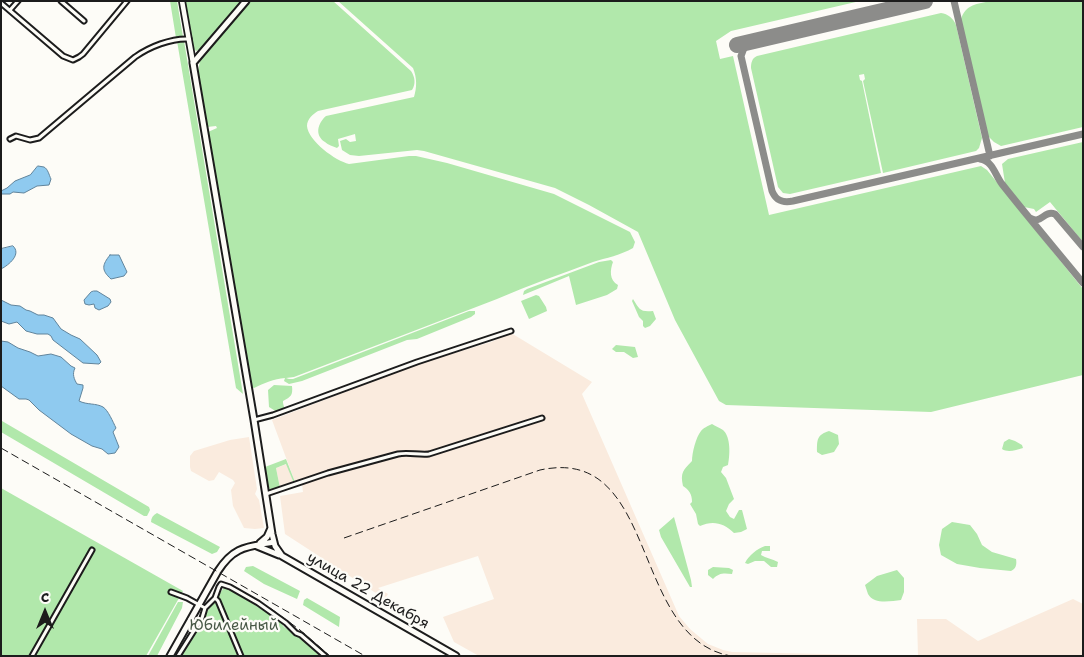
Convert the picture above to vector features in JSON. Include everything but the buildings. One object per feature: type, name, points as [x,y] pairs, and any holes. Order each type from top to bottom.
[{"type":"main road","points":[[182,1],[274,542],[282,556]]},
{"type":"main road","points":[[193,62],[246,1]]},
{"type":"main road","points":[[252,546],[264,540],[270,532],[271,525]]},
{"type":"main road","points":[[170,656],[198,604],[225,560],[238,550],[274,542]]},
{"type":"main road","name":"улица 22 Декабря","points":[[252,546],[263,548],[282,556],[456,656]]},
{"type":"street","points":[[10,10],[18,1]]},
{"type":"street","points":[[61,1],[84,22]]},
{"type":"street","points":[[1,2],[63,56],[73,60],[79,57],[127,1]]},
{"type":"street","points":[[10,139],[16,136],[30,140],[39,138],[120,68],[143,51],[172,40],[189,39]]},
{"type":"street","points":[[254,420],[511,331]]},
{"type":"street","points":[[266,494],[328,473],[398,454],[429,454],[542,418]]},
{"type":"street","points":[[32,656],[92,550]]},
{"type":"street","points":[[178,656],[202,618],[205,608],[215,598],[222,584],[258,603],[286,623],[325,656]]},
{"type":"street","points":[[172,592],[205,608]]},
{"type":"street","points":[[215,598],[218,601],[241,656]]},
{"type":"shaded area","points":[[511,333],[592,382],[582,394],[679,616],[690,629],[708,644],[732,652],[914,656],[479,656],[454,642],[443,617],[494,599],[478,556],[378,588],[388,594],[385,599],[285,534],[280,496],[303,492],[302,484],[296,485],[272,420],[418,364],[491,342]]},
{"type":"shaded area","points":[[249,437],[257,489],[255,494],[259,500],[264,528],[244,528],[233,506],[231,490],[235,483],[233,480],[219,472],[214,480],[209,481],[191,471],[190,467],[190,456],[194,451],[230,440]]},
{"type":"shaded area","points":[[287,464],[295,482],[280,488],[276,468]]},
{"type":"shaded area","points":[[1073,599],[1083,604],[1083,656],[918,656],[917,619],[946,619],[978,641]]},
{"type":"green space","points":[[170,1],[177,1],[183,37],[176,38]]},
{"type":"green space","points":[[185,1],[243,1],[201,49],[196,51],[192,47]]},
{"type":"green space","points":[[250,1],[333,1],[411,71],[414,78],[412,90],[318,111],[312,115],[307,123],[309,132],[317,144],[330,155],[349,164],[416,156],[554,194],[630,232],[635,242],[633,248],[533,284],[294,377],[286,378],[293,379],[469,311],[475,311],[475,314],[471,317],[417,339],[407,340],[302,381],[289,384],[284,381],[285,378],[277,379],[254,388],[251,387],[207,134],[217,128],[216,126],[207,127],[205,124],[198,71],[200,61]]},
{"type":"green space","points":[[338,1],[860,1],[731,31],[716,41],[720,59],[733,56],[769,215],[981,166],[987,170],[1083,289],[1083,375],[931,412],[726,405],[719,401],[675,320],[638,232],[555,188],[424,151],[350,155],[342,150],[340,141],[346,139],[350,142],[356,141],[355,134],[338,139],[339,146],[337,148],[328,144],[319,136],[319,125],[326,116],[414,97],[416,90],[413,68]]},
{"type":"green space","points":[[991,1],[1083,1],[1083,127],[1001,146],[988,136],[961,19],[969,8]]},
{"type":"green space","points":[[941,13],[950,17],[956,25],[982,138],[979,148],[976,151],[883,173],[863,81],[865,79],[864,74],[859,75],[862,81],[881,173],[790,194],[783,193],[778,187],[751,68],[754,58]]},
{"type":"green space","points":[[177,41],[184,41],[243,394],[236,388]]},
{"type":"green space","points":[[1083,142],[1083,242],[1050,202],[1036,212],[1034,209],[1024,207],[1005,183],[1002,164],[1008,159]]},
{"type":"green space","points":[[611,260],[613,262],[612,278],[618,285],[617,289],[607,295],[576,305],[569,276],[523,295],[527,289],[599,262]]},
{"type":"green space","points":[[536,295],[539,296],[547,311],[529,319],[521,301]]},
{"type":"green space","points":[[633,299],[641,310],[653,311],[656,319],[650,326],[645,328],[643,326],[643,321],[639,317],[632,301]]},
{"type":"green space","points":[[616,345],[635,347],[638,357],[633,358],[624,352],[616,352],[612,349]]},
{"type":"green space","points":[[274,385],[292,386],[291,395],[283,401],[283,410],[277,412],[269,407],[268,390]]},
{"type":"green space","points":[[2,421],[149,507],[150,510],[147,516],[1,432]]},
{"type":"green space","points":[[712,424],[726,433],[729,442],[728,465],[723,467],[721,472],[726,478],[734,499],[726,511],[734,519],[739,510],[742,510],[747,529],[741,532],[734,533],[726,527],[714,523],[700,526],[690,504],[692,502],[691,494],[683,486],[682,475],[684,469],[692,461],[697,437],[702,430]]},
{"type":"green space","points":[[829,431],[838,435],[839,444],[834,452],[822,455],[817,452],[818,441],[822,434]]},
{"type":"green space","points":[[1009,439],[1022,445],[1023,448],[1009,451],[1002,449],[1004,442]]},
{"type":"green space","points":[[286,459],[295,482],[286,464],[276,468],[280,488],[268,488],[265,467]]},
{"type":"green space","points":[[1,488],[183,591],[146,656],[1,656]]},
{"type":"green space","points":[[157,513],[220,547],[217,552],[212,554],[151,522],[151,519]]},
{"type":"green space","points":[[674,517],[692,587],[690,587],[661,537],[659,530]]},
{"type":"green space","points":[[952,522],[970,525],[982,545],[992,552],[1016,559],[1015,568],[1011,571],[957,564],[941,555],[939,545],[942,529]]},
{"type":"green space","points":[[765,546],[770,546],[770,551],[762,551],[761,555],[778,562],[777,567],[771,567],[764,561],[745,563],[749,557]]},
{"type":"green space","points":[[253,566],[300,591],[297,599],[264,584],[244,571],[246,567]]},
{"type":"green space","points":[[713,567],[729,568],[733,570],[732,574],[721,574],[713,579],[708,575],[708,570]]},
{"type":"green space","points":[[897,570],[904,578],[904,592],[901,600],[883,602],[874,600],[868,594],[865,585],[877,576]]},
{"type":"green space","name":"Юбилейный","points":[[225,586],[280,621],[284,627],[300,637],[320,656],[180,656]]},
{"type":"green space","points":[[307,598],[340,617],[339,627],[303,605],[304,600]]},
{"type":"green space","points":[[178,602],[183,602],[182,608],[157,656],[148,656]]},
{"type":"water","points":[[38,166],[44,167],[47,171],[51,179],[49,185],[37,186],[24,193],[1,194],[1,191],[15,181],[30,175]]},
{"type":"water","points":[[13,246],[16,252],[15,256],[8,265],[1,269],[1,249]]},
{"type":"water","points":[[110,255],[119,255],[127,272],[124,276],[111,279],[105,273],[104,265]]},
{"type":"water","points":[[94,291],[110,299],[111,302],[108,306],[99,310],[95,308],[94,304],[85,304],[84,300]]},
{"type":"water","points":[[1,300],[11,305],[20,306],[38,315],[53,318],[61,329],[80,339],[97,355],[101,362],[99,364],[83,363],[48,334],[26,331],[17,322],[9,324],[1,321]]},
{"type":"water","points":[[1,341],[8,342],[38,356],[51,354],[61,357],[75,368],[75,380],[77,384],[83,385],[79,401],[103,407],[109,413],[116,428],[113,432],[119,447],[115,453],[108,454],[102,449],[92,446],[71,434],[29,400],[19,399],[1,386]]},
{"type":"taxiway","points":[[954,1],[990,156]]},
{"type":"taxiway","points":[[750,42],[744,48],[741,56],[772,191],[778,199],[786,202],[1083,134]]},
{"type":"taxiway","points":[[980,159],[991,165],[1002,184],[1083,283]]},
{"type":"taxiway","points":[[1030,218],[1037,220],[1048,214],[1055,214],[1083,247]]},
{"type":"runway","points":[[737,45],[925,1]]},
{"type":"railway","points":[[1,448],[365,656]]},
{"type":"railway","points":[[344,538],[540,470],[578,470],[606,486],[626,513],[657,582],[675,616],[698,642],[731,656]]},
{"type":"railway","points":[[270,608],[300,630],[330,656]]}]
